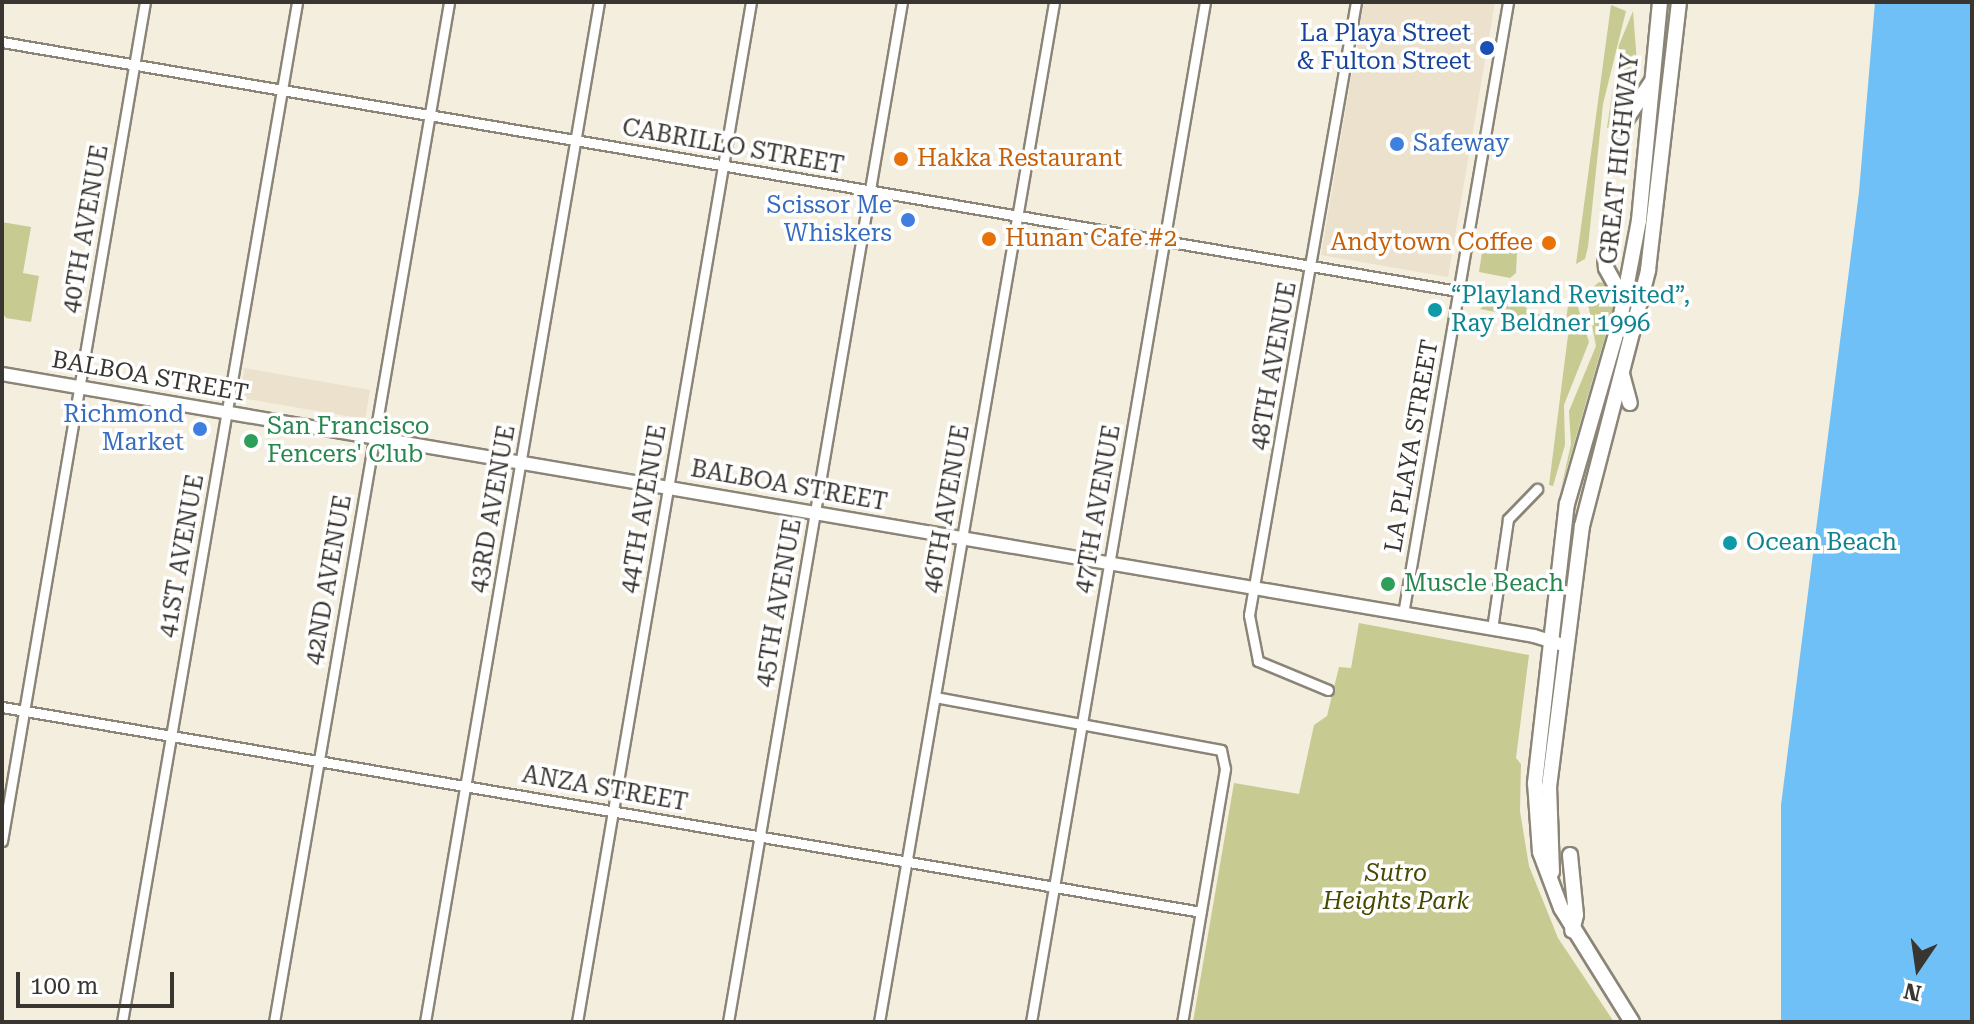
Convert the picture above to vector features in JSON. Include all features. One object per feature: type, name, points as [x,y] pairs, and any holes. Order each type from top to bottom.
[{"type":"main road","name":"GREAT HIGHWAY","points":[[1632,1022],[1572,931],[1540,852],[1535,797],[1550,642],[1571,486],[1624,301],[1642,197],[1660,2]]},
{"type":"main road","name":"GREAT HIGHWAY","points":[[1553,885],[1549,787],[1589,490],[1622,374],[1656,222],[1679,2]]},
{"type":"main road","points":[[1619,130],[1652,81]]},
{"type":"main road","points":[[1605,255],[1606,268],[1624,301]]},
{"type":"main road","points":[[1622,374],[1630,403]]},
{"type":"main road","points":[[1570,855],[1576,915],[1572,931]]},
{"type":"street","name":"40TH AVENUE","points":[[2,841],[145,2]]},
{"type":"street","name":"41ST AVENUE","points":[[122,1022],[297,2]]},
{"type":"street","name":"42ND AVENUE","points":[[274,1022],[449,2]]},
{"type":"street","name":"43RD AVENUE","points":[[425,1022],[599,2]]},
{"type":"street","name":"44TH AVENUE","points":[[577,1022],[751,2]]},
{"type":"street","name":"45TH AVENUE","points":[[728,1022],[902,2]]},
{"type":"street","name":"46TH AVENUE","points":[[879,1022],[1054,2]]},
{"type":"street","name":"47TH AVENUE","points":[[1031,1022],[1205,2]]},
{"type":"street","name":"48TH AVENUE","points":[[1328,690],[1256,658],[1249,615],[1256,589],[1356,2]]},
{"type":"street","name":"LA PLAYA STREET","points":[[1403,614],[1508,2]]},
{"type":"street","name":"CABRILLO STREET","points":[[2,42],[1457,291]]},
{"type":"street","name":"BALBOA STREET","points":[[2,374],[1492,629],[1567,646]]},
{"type":"street","points":[[1492,629],[1508,519],[1537,489]]},
{"type":"street","points":[[935,697],[1212,745],[1224,754],[1182,1022]]},
{"type":"street","name":"ANZA STREET","points":[[2,707],[1201,912]]},
{"type":"shaded area","points":[[1364,2],[1495,2],[1448,277],[1321,255]]},
{"type":"shaded area","points":[[244,368],[370,390],[365,419],[241,398]]},
{"type":"green space","points":[[1611,5],[1626,11],[1603,104],[1588,247],[1585,259],[1576,264]]},
{"type":"green space","points":[[1633,11],[1639,89],[1616,129],[1607,128],[1619,45]]},
{"type":"green space","points":[[2,222],[31,227],[23,273],[39,276],[31,322],[6,318],[2,312]]},
{"type":"green space","points":[[1483,246],[1517,253],[1516,273],[1510,278],[1479,272]]},
{"type":"green space","points":[[1599,282],[1608,284],[1615,302],[1561,489],[1571,444],[1569,411],[1596,346],[1586,293]]},
{"type":"green space","points":[[1504,287],[1513,289],[1530,313],[1547,316],[1551,323],[1480,309]]},
{"type":"green space","points":[[1576,301],[1589,342],[1564,405],[1565,445],[1553,486],[1549,485],[1568,335],[1565,329],[1568,305]]},
{"type":"green space","name":"Sutro Heights Park","points":[[1359,623],[1529,655],[1516,758],[1521,764],[1520,811],[1529,866],[1558,938],[1614,1022],[1193,1022],[1234,783],[1299,794],[1314,725],[1327,716],[1339,667],[1351,668]]},
{"type":"water","points":[[1875,2],[1972,2],[1972,1022],[1781,1022],[1781,805],[1859,192]]},
{"type":"place","name":"La Playa Street & Fulton Street","points":[[1487,48]]},
{"type":"place","name":"Safeway","points":[[1397,144]]},
{"type":"place","name":"Hakka Restaurant","points":[[901,159]]},
{"type":"place","name":"Scissor Me Whiskers","points":[[908,220]]},
{"type":"place","name":"Hunan Cafe #2","points":[[989,239]]},
{"type":"place","name":"Andytown Coffee","points":[[1549,243]]},
{"type":"place","name":"“Playland Revisited”, Ray Beldner 1996","points":[[1435,310]]},
{"type":"place","name":"Richmond Market","points":[[200,429]]},
{"type":"place","name":"San Francisco Fencers' Club","points":[[251,441]]},
{"type":"place","name":"Ocean Beach","points":[[1730,543]]},
{"type":"place","name":"Muscle Beach","points":[[1388,584]]}]
